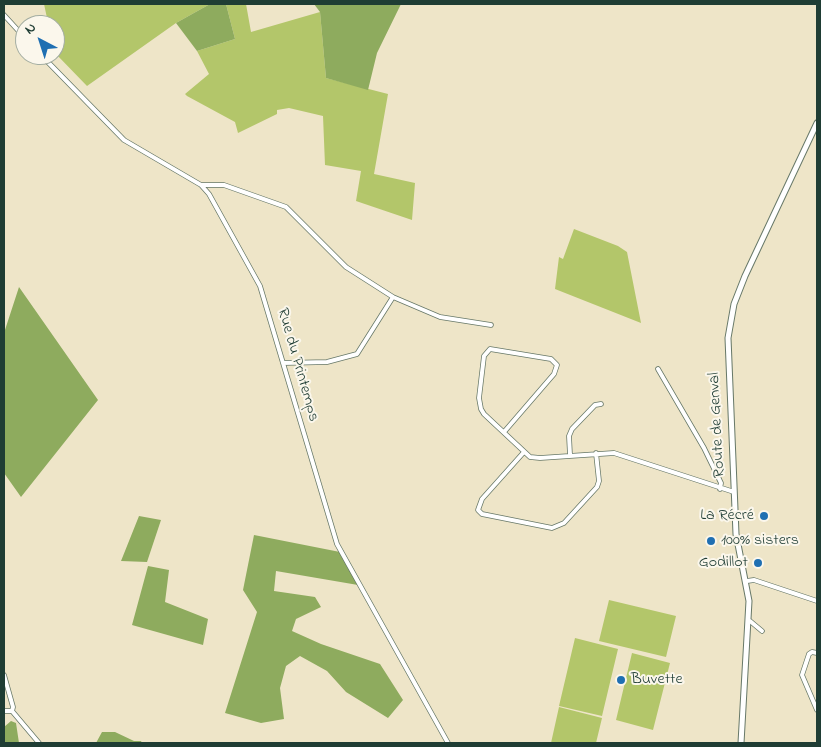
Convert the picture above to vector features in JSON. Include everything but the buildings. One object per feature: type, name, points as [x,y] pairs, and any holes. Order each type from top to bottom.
[{"type":"main road","name":"Route de Genval","points":[[741,743],[750,621],[747,581],[736,534],[727,356],[730,321],[746,276],[817,123]]},
{"type":"street","points":[[4,16],[15,28]]},
{"type":"street","name":"Rue du Printemps","points":[[51,65],[124,140],[201,185],[208,194],[260,286],[338,544],[448,743]]},
{"type":"street","points":[[201,185],[224,185],[286,207],[346,267],[392,297],[440,316],[473,324],[491,325]]},
{"type":"street","points":[[283,363],[327,362],[357,354],[392,297]]},
{"type":"street","points":[[504,432],[554,374],[556,365],[551,359],[494,349],[487,351],[479,403],[484,414],[524,452],[534,458],[614,453],[734,492]]},
{"type":"street","points":[[658,370],[712,463],[721,483],[720,489]]},
{"type":"street","points":[[570,455],[569,436],[572,429],[595,404],[601,404]]},
{"type":"street","points":[[524,452],[482,499],[478,510],[482,514],[552,528],[564,523],[597,487],[596,453]]},
{"type":"street","points":[[747,581],[754,580],[817,601]]},
{"type":"street","points":[[750,621],[762,632]]},
{"type":"street","points":[[817,654],[812,652],[809,654],[802,675],[817,710]]},
{"type":"street","points":[[4,675],[13,707],[12,711],[39,743]]},
{"type":"street","points":[[4,711],[12,711]]},
{"type":"green space","points":[[44,4],[210,4],[176,23],[87,86],[65,63],[65,15],[46,15]]},
{"type":"green space","points":[[210,4],[226,4],[235,39],[197,51],[176,23]]},
{"type":"green space","points":[[226,4],[246,4],[251,32],[320,12],[326,78],[388,94],[374,174],[415,183],[412,220],[356,201],[361,171],[325,165],[323,116],[289,108],[277,110],[277,114],[238,133],[235,122],[185,94],[209,74],[197,51],[235,39]]},
{"type":"green space","points":[[314,4],[401,4],[377,53],[368,90],[326,78],[320,12]]},
{"type":"green space","points":[[574,229],[618,246],[627,252],[641,323],[555,289],[559,257],[563,259]]},
{"type":"green space","points":[[19,287],[98,400],[21,497],[4,473],[4,333]]},
{"type":"green space","points":[[139,516],[161,520],[147,562],[121,561]]},
{"type":"green space","points":[[254,535],[340,552],[358,585],[276,571],[274,591],[315,597],[321,607],[296,619],[292,631],[321,644],[380,664],[403,700],[388,718],[346,692],[327,671],[300,656],[286,666],[280,688],[284,719],[261,723],[225,713],[257,612],[243,590]]},
{"type":"green space","points":[[148,566],[169,570],[165,602],[208,619],[203,645],[132,625]]},
{"type":"green space","points":[[609,600],[676,616],[666,657],[599,641]]},
{"type":"green space","points":[[575,638],[618,649],[602,716],[559,706]]},
{"type":"green space","points":[[632,653],[670,663],[653,730],[616,720]]},
{"type":"green space","points":[[559,707],[602,718],[596,743],[551,743]]},
{"type":"green space","points":[[11,721],[16,723],[19,743],[4,743],[4,727]]},
{"type":"green space","points":[[102,732],[115,732],[142,743],[96,743]]},
{"type":"place","name":"La Récré","points":[[764,516]]},
{"type":"place","name":"100% sisters","points":[[711,541]]},
{"type":"place","name":"Godillot","points":[[758,563]]},
{"type":"place","name":"Buvette","points":[[621,680]]}]
